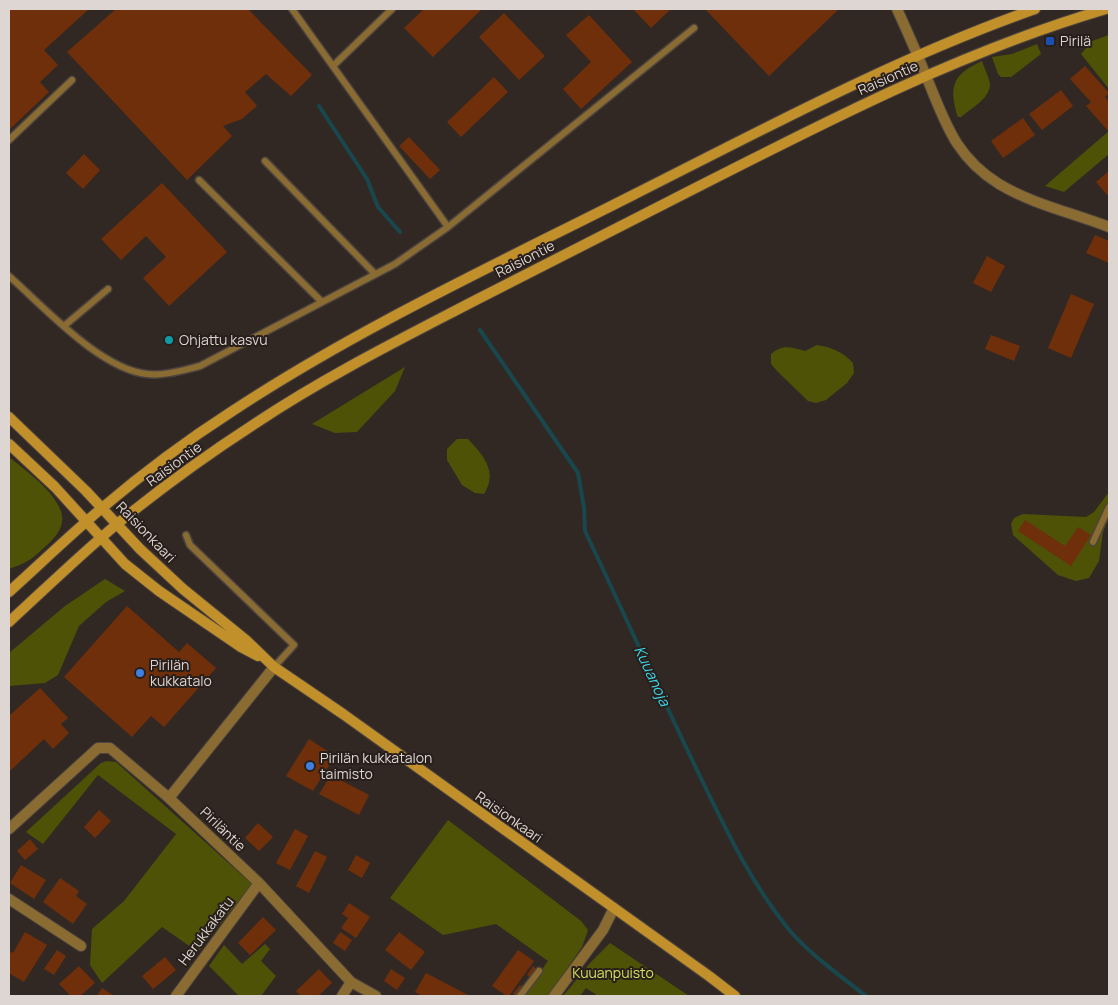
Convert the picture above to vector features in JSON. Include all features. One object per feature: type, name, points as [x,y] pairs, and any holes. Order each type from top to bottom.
[{"type":"main road","name":"Raisiontie","points":[[9,592],[102,508],[156,466],[229,413],[312,361],[400,313],[808,106],[917,55],[989,25],[1035,9]]},
{"type":"main road","name":"Raisiontie","points":[[9,622],[117,524],[173,481],[248,428],[325,380],[424,326],[832,119],[926,75],[997,46],[1071,19],[1106,9]]},
{"type":"main road","name":"Raisionkaari","points":[[9,417],[102,508],[133,543],[183,589],[247,641],[271,664]]},
{"type":"main road","name":"Raisionkaari","points":[[9,444],[55,487],[125,564],[159,591],[241,647],[271,664],[343,714],[735,996]]},
{"type":"street","points":[[897,9],[926,75],[943,120],[954,142],[965,156],[999,184],[1027,198],[1109,227]]},
{"type":"street","points":[[169,798],[271,664]]},
{"type":"street","name":"Piriläntie","points":[[9,829],[98,748],[110,748],[169,798],[259,883],[351,982],[376,996]]},
{"type":"street","name":"Herukkakatu","points":[[176,996],[259,883]]},
{"type":"street","points":[[9,899],[81,946]]},
{"type":"street","points":[[554,996],[603,930],[614,908]]},
{"type":"street","points":[[342,996],[351,982]]},
{"type":"lane","points":[[292,9],[448,227]]},
{"type":"lane","points":[[333,66],[392,9]]},
{"type":"lane","points":[[9,276],[93,350],[120,367],[147,374],[170,373],[200,366],[395,264],[448,227],[694,28]]},
{"type":"lane","points":[[9,140],[72,80]]},
{"type":"lane","points":[[265,160],[375,274]]},
{"type":"lane","points":[[199,180],[322,302]]},
{"type":"lane","points":[[64,326],[108,289]]},
{"type":"lane","points":[[1093,542],[1109,506]]},
{"type":"lane","points":[[186,535],[190,545],[294,645],[271,664]]},
{"type":"lane","points":[[520,996],[539,972]]},
{"type":"green space","points":[[1109,35],[1109,89],[1081,54],[1092,41]]},
{"type":"green space","points":[[1037,44],[1041,54],[1011,77],[1001,77],[998,74],[992,57],[1012,54]]},
{"type":"green space","points":[[982,61],[990,84],[987,94],[979,103],[961,117],[958,117],[953,94],[956,81],[969,68]]},
{"type":"green space","points":[[1109,131],[1109,154],[1064,192],[1045,186]]},
{"type":"green space","points":[[817,345],[832,349],[845,356],[853,363],[854,373],[847,383],[826,400],[816,403],[808,401],[777,371],[771,364],[771,354],[783,348],[805,351]]},
{"type":"green space","points":[[405,367],[395,391],[357,432],[335,433],[312,424]]},
{"type":"green space","points":[[457,439],[468,439],[484,458],[490,479],[484,494],[475,493],[462,485],[447,460],[447,449]]},
{"type":"green space","points":[[9,457],[55,499],[60,508],[62,524],[56,536],[34,557],[9,569]]},
{"type":"green space","points":[[1109,492],[1109,517],[1103,532],[1099,561],[1089,578],[1076,581],[1058,575],[1013,535],[1011,524],[1014,518],[1023,514],[1086,517],[1094,512]]},
{"type":"green space","points":[[105,579],[125,591],[106,602],[79,626],[58,675],[45,683],[9,686],[9,653],[65,606]]},
{"type":"green space","points":[[107,761],[116,762],[252,884],[198,952],[162,927],[102,983],[90,965],[92,929],[124,901],[176,834],[98,775],[43,844],[26,832],[101,763]]},
{"type":"green space","points":[[448,820],[581,921],[588,930],[582,947],[548,996],[523,996],[548,961],[496,924],[443,935],[390,898]]},
{"type":"green space","name":"Kuuanpuisto","points":[[610,943],[689,996],[598,996],[586,988],[580,996],[563,996],[591,962]]},
{"type":"green space","points":[[265,944],[270,949],[261,961],[276,976],[261,996],[239,996],[209,966],[224,945],[242,964]]},
{"type":"building","points":[[9,9],[89,9],[44,50],[58,65],[40,82],[49,92],[9,130]]},
{"type":"building","points":[[116,9],[248,9],[312,75],[291,96],[266,74],[245,92],[257,106],[242,119],[223,126],[232,136],[187,180],[67,52]]},
{"type":"building","points":[[424,9],[482,9],[433,57],[404,28]]},
{"type":"building","points":[[633,9],[671,9],[651,28]]},
{"type":"building","points":[[705,9],[839,9],[769,76]]},
{"type":"building","points":[[504,13],[545,56],[519,80],[479,37]]},
{"type":"building","points":[[589,15],[632,62],[581,109],[563,89],[591,62],[566,35]]},
{"type":"building","points":[[1085,66],[1109,93],[1105,97],[1109,102],[1109,132],[1086,106],[1091,102],[1070,79]]},
{"type":"building","points":[[494,77],[508,92],[461,137],[447,122]]},
{"type":"building","points":[[1061,90],[1073,106],[1042,130],[1029,114]]},
{"type":"building","points":[[1023,118],[1035,135],[1003,158],[991,141]]},
{"type":"building","points":[[409,137],[440,170],[430,179],[399,146]]},
{"type":"building","points":[[84,154],[100,170],[83,189],[66,173]]},
{"type":"building","points":[[1109,171],[1109,197],[1096,182]]},
{"type":"building","points":[[162,183],[227,252],[169,306],[143,278],[166,257],[146,236],[121,260],[101,239]]},
{"type":"building","points":[[1095,235],[1109,241],[1109,263],[1086,253]]},
{"type":"building","points":[[987,256],[1005,266],[991,292],[973,283]]},
{"type":"building","points":[[1071,294],[1094,304],[1071,358],[1048,348]]},
{"type":"building","points":[[991,335],[1020,346],[1014,361],[985,349]]},
{"type":"building","points":[[1025,520],[1065,546],[1078,527],[1091,535],[1071,566],[1018,531]]},
{"type":"building","name":"Pirilän kukkatalo","points":[[127,606],[179,652],[187,643],[216,668],[164,727],[151,716],[132,737],[64,677]]},
{"type":"building","points":[[40,688],[68,718],[61,724],[69,733],[53,749],[44,739],[9,772],[9,716]]},
{"type":"building","name":"Pirilän kukkatalon taimisto","points":[[309,739],[335,756],[313,791],[286,776]]},
{"type":"building","points":[[331,775],[369,795],[359,815],[319,794]]},
{"type":"building","points":[[99,810],[111,821],[95,838],[84,827]]},
{"type":"building","points":[[258,823],[273,837],[259,851],[245,838]]},
{"type":"building","points":[[295,829],[308,836],[290,870],[276,863]]},
{"type":"building","points":[[30,839],[38,849],[25,860],[17,851]]},
{"type":"building","points":[[315,851],[327,857],[309,893],[296,886]]},
{"type":"building","points":[[356,855],[370,863],[362,878],[348,870]]},
{"type":"building","points":[[21,865],[46,880],[34,899],[10,883]]},
{"type":"building","points":[[60,878],[79,891],[76,896],[87,904],[73,924],[43,902]]},
{"type":"building","points":[[349,903],[370,917],[356,938],[341,928],[348,918],[342,914]]},
{"type":"building","points":[[263,917],[276,930],[250,955],[238,943]]},
{"type":"building","points":[[25,932],[47,945],[24,982],[9,973],[9,951],[13,953]]},
{"type":"building","points":[[340,932],[352,940],[345,951],[333,943]]},
{"type":"building","points":[[399,932],[425,952],[411,970],[385,950]]},
{"type":"building","points":[[57,950],[66,956],[54,975],[44,969]]},
{"type":"building","points":[[518,950],[534,961],[509,996],[507,996],[492,986]]},
{"type":"building","points":[[165,957],[176,970],[153,989],[142,976]]},
{"type":"building","points":[[79,966],[95,983],[80,996],[71,996],[59,984]]},
{"type":"building","points":[[533,966],[537,969],[531,978],[527,975]]},
{"type":"building","points":[[319,969],[332,983],[318,996],[301,996],[296,991]]},
{"type":"building","points":[[391,969],[405,978],[397,990],[384,981]]},
{"type":"building","points":[[426,973],[470,996],[422,996],[415,992]]},
{"type":"building","points":[[520,985],[524,988],[516,996],[513,994]]},
{"type":"building","points":[[102,988],[114,996],[97,996]]},
{"type":"waterway","points":[[319,106],[367,179],[378,207],[400,232]]},
{"type":"waterway","name":"Kuuanoja","points":[[480,330],[578,473],[584,508],[585,531],[708,793],[751,875],[763,895],[799,941],[827,966],[866,996]]},
{"type":"place","name":"Pirilä","points":[[1050,41]]},
{"type":"place","name":"Ohjattu kasvu","points":[[169,340]]},
{"type":"place","name":"Pirilän kukkatalo","points":[[140,673]]},
{"type":"place","name":"Pirilän kukkatalon taimisto","points":[[310,766]]}]
